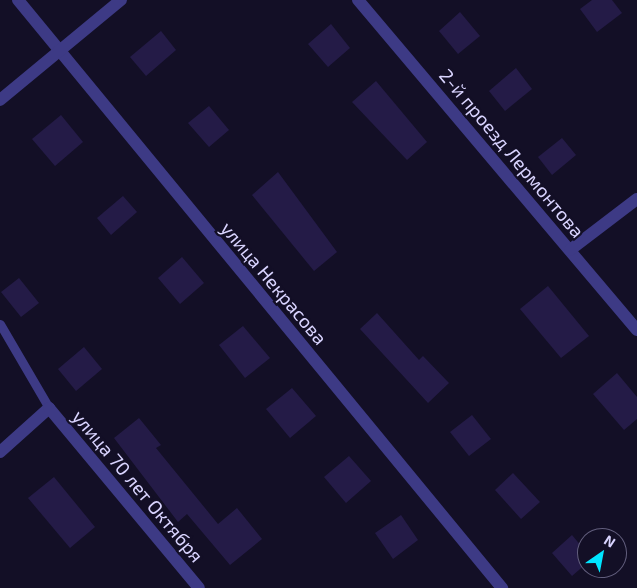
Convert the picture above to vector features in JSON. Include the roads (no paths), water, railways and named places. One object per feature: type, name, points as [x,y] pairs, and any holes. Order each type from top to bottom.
[{"type":"street","name":"улица Некрасова","points":[[18,0],[58,51],[502,588]]},
{"type":"street","points":[[0,100],[121,0]]},
{"type":"street","name":"2-й проезд Лермонтова","points":[[358,0],[637,330]]},
{"type":"street","points":[[570,250],[637,198]]},
{"type":"street","points":[[0,452],[49,408]]},
{"type":"street","name":"улица 70 лет Октября","points":[[49,408],[199,588]]},
{"type":"lane","points":[[0,324],[49,408]]}]
